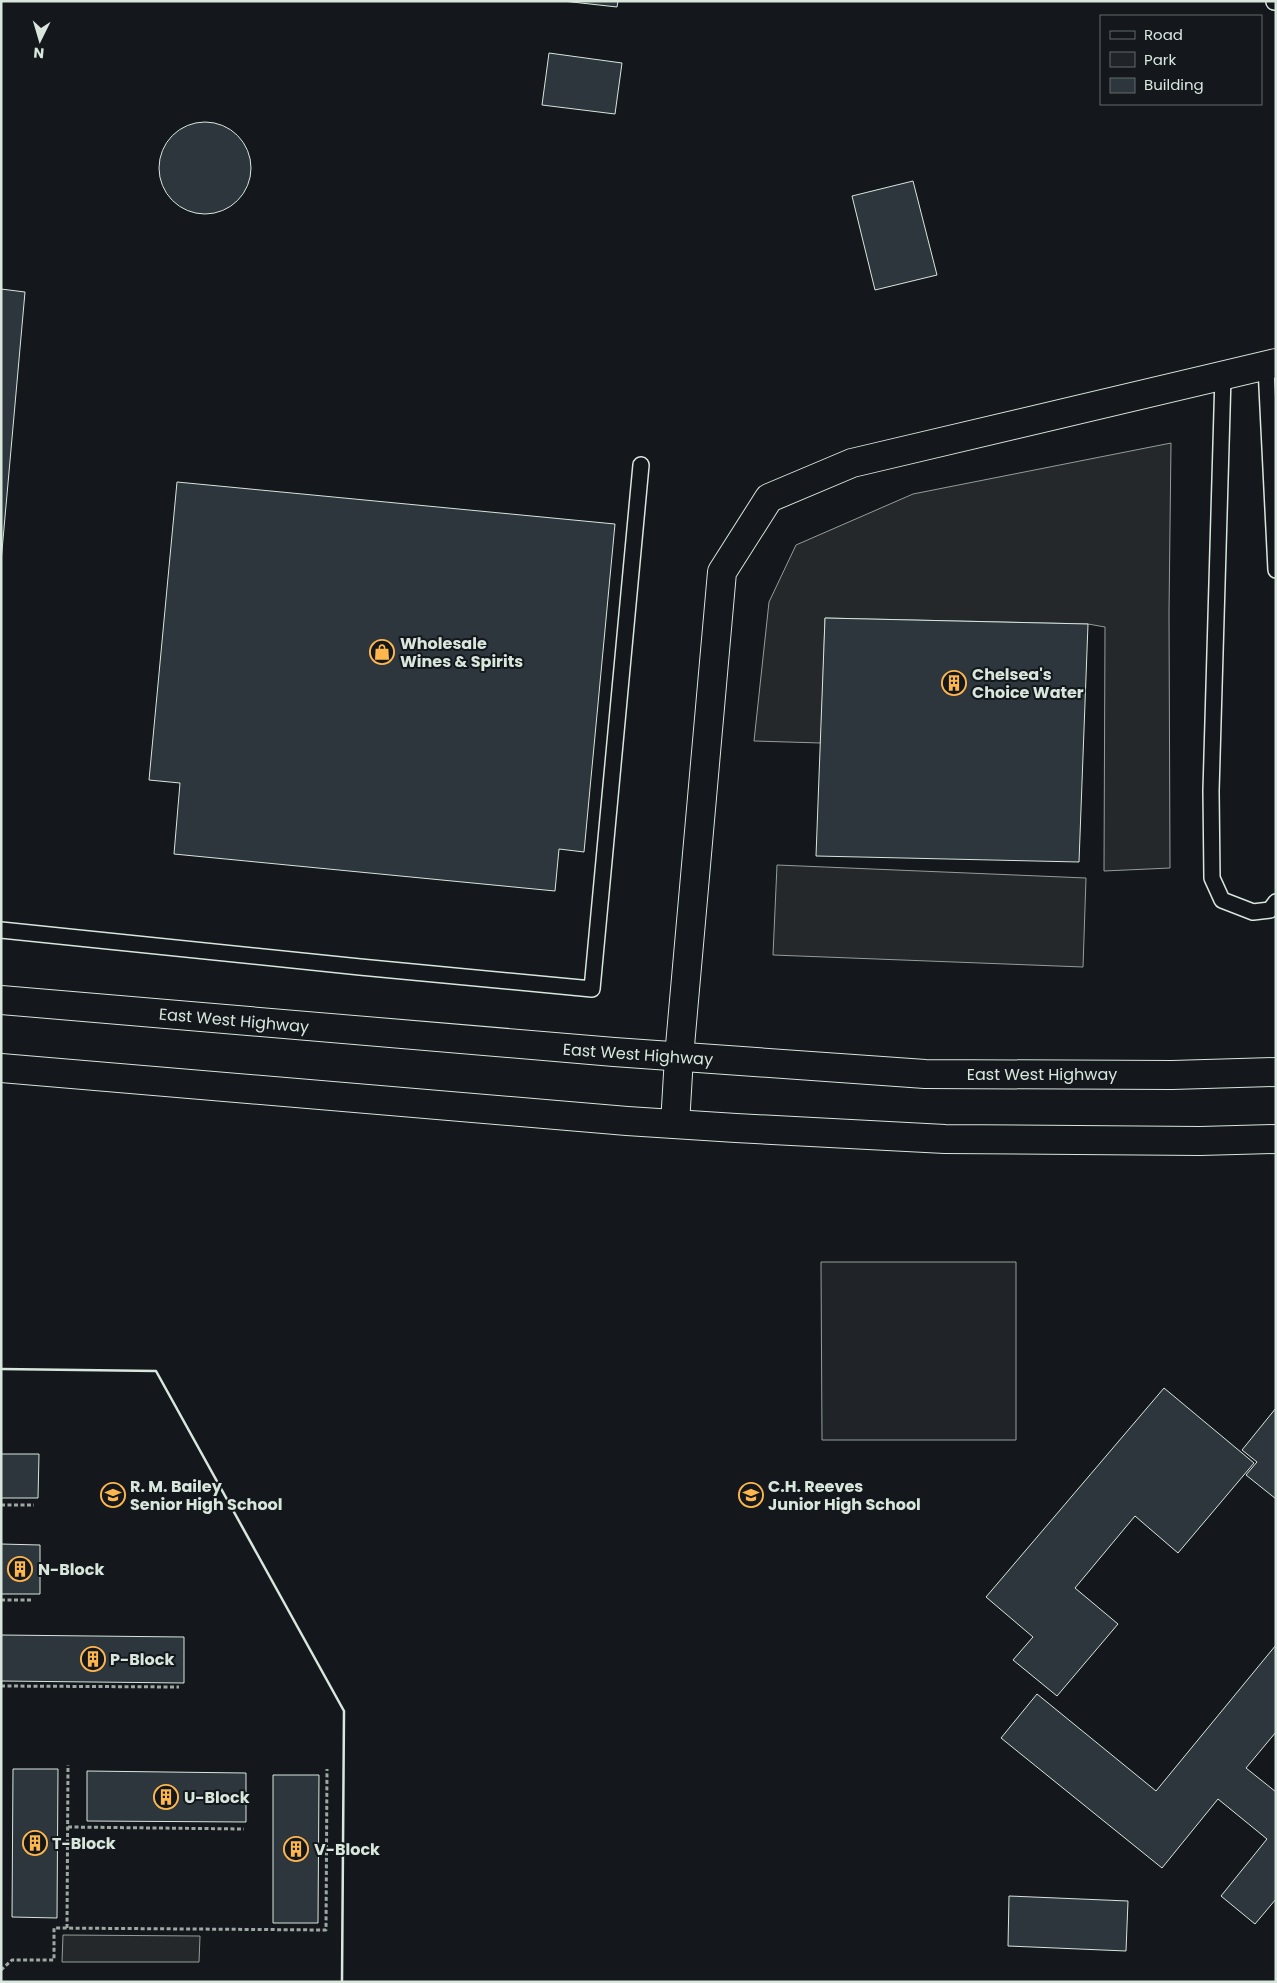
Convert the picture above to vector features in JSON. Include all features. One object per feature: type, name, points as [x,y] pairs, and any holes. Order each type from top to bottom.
[{"type":"main road","points":[[675,1124],[679,1057],[722,572],[769,498],[852,464],[1271,365]]},
{"type":"main road","name":"East West Highway","points":[[1,1000],[679,1057],[925,1074],[1172,1075],[1276,1072]]},
{"type":"main road","points":[[1,1068],[628,1122],[945,1139],[1190,1141],[1276,1139]]},
{"type":"lane","points":[[1271,365],[1276,570]]},
{"type":"lane","points":[[1223,376],[1211,791],[1212,878],[1222,900],[1253,912],[1270,910],[1276,902]]},
{"type":"lane","points":[[1,930],[592,989],[641,465]]},
{"type":"path","points":[[1,1505],[34,1505]]},
{"type":"path","points":[[1,1600],[32,1600]]},
{"type":"path","points":[[1,1686],[179,1687]]},
{"type":"path","points":[[67,1928],[68,1765]]},
{"type":"path","points":[[1,1970],[12,1960],[54,1960],[54,1928],[326,1930],[327,1769]]},
{"type":"path","points":[[68,1827],[244,1829]]},
{"type":"green space","points":[[821,1262],[1016,1262],[1016,1440],[822,1440]]},
{"type":"shaded area","points":[[1171,443],[1169,613],[1170,868],[1104,871],[1105,627],[1088,624],[825,618],[821,743],[754,741],[769,602],[796,545],[913,494]]},
{"type":"shaded area","points":[[777,865],[1086,878],[1083,967],[773,955]]},
{"type":"shaded area","points":[[63,1935],[200,1936],[199,1962],[62,1962]]},
{"type":"building","points":[[563,1],[618,1],[617,7]]},
{"type":"building","points":[[549,53],[622,63],[615,114],[542,105]]},
{"type":"building","points":[[205,122],[223,125],[238,135],[248,150],[251,168],[248,186],[238,201],[223,211],[205,214],[187,211],[172,201],[162,186],[159,168],[162,150],[172,135],[187,125]]},
{"type":"building","points":[[913,181],[937,275],[875,290],[852,196]]},
{"type":"building","points":[[1,289],[25,292],[1,562]]},
{"type":"building","name":"Wholesale Wines & Spirits","points":[[177,482],[615,524],[584,852],[559,849],[555,891],[174,854],[180,783],[149,780]]},
{"type":"building","name":"Chelsea's Choice Water","points":[[825,618],[1088,624],[1079,862],[816,856]]},
{"type":"building","points":[[1164,1388],[1254,1463],[1178,1553],[1135,1516],[1075,1588],[1118,1624],[1057,1696],[1013,1660],[1033,1637],[986,1597]]},
{"type":"building","points":[[1276,1408],[1276,1499],[1246,1475],[1257,1462],[1242,1450]]},
{"type":"building","points":[[1,1454],[39,1454],[38,1498],[1,1498]]},
{"type":"building","name":"N-Block","points":[[1,1544],[40,1545],[40,1594],[1,1594]]},
{"type":"building","name":"P-Block","points":[[1,1635],[184,1637],[184,1683],[1,1681]]},
{"type":"building","points":[[1276,1645],[1276,1732],[1246,1768],[1276,1792],[1276,1899],[1255,1924],[1221,1896],[1267,1839],[1218,1799],[1162,1868],[1001,1738],[1037,1694],[1156,1791]]},
{"type":"building","name":"T-Block","points":[[13,1769],[58,1769],[57,1918],[12,1917]]},
{"type":"building","name":"U-Block","points":[[87,1771],[246,1773],[246,1822],[87,1821]]},
{"type":"building","name":"V-Block","points":[[273,1775],[319,1775],[318,1923],[273,1923]]},
{"type":"building","points":[[1009,1896],[1128,1901],[1126,1951],[1008,1946]]},
{"type":"wall","points":[[1,1369],[156,1371],[344,1711],[342,1982]]},
{"type":"place","name":"Wholesale Wines & Spirits","points":[[382,652]]},
{"type":"place","name":"Chelsea's Choice Water","points":[[954,683]]},
{"type":"place","name":"R. M. Bailey Senior High School","points":[[113,1495]]},
{"type":"place","name":"C.H. Reeves Junior High School","points":[[751,1495]]},
{"type":"place","name":"N-Block","points":[[20,1569]]},
{"type":"place","name":"P-Block","points":[[93,1659]]},
{"type":"place","name":"U-Block","points":[[166,1797]]},
{"type":"place","name":"T-Block","points":[[35,1843]]},
{"type":"place","name":"V-Block","points":[[296,1849]]}]
